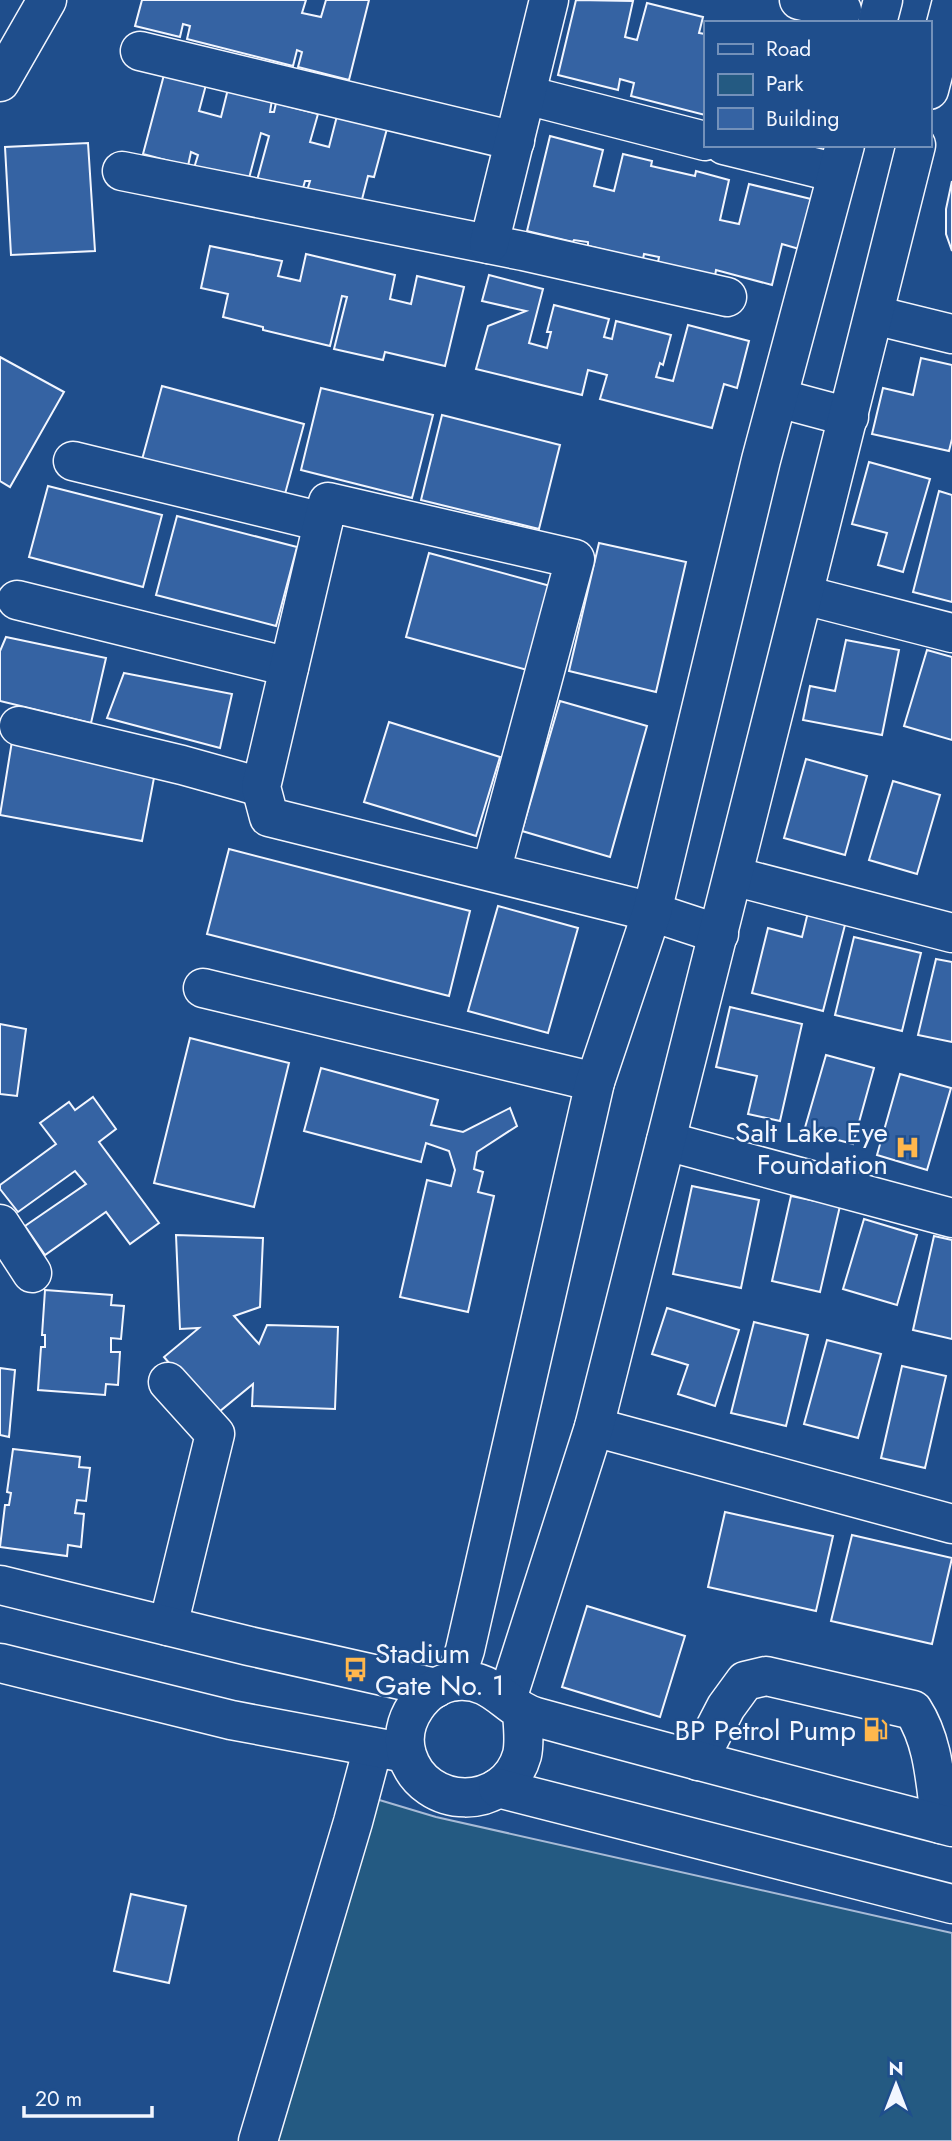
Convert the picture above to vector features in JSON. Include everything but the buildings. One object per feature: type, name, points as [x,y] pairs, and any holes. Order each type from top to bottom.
[{"type":"street","points":[[0,82],[47,0]]},
{"type":"street","points":[[489,244],[550,0]]},
{"type":"street","points":[[799,0],[842,10]]},
{"type":"street","points":[[878,21],[883,0]]},
{"type":"street","points":[[931,83],[949,21]]},
{"type":"street","points":[[140,51],[515,141]]},
{"type":"street","points":[[526,96],[704,141]]},
{"type":"street","points":[[258,2141],[354,1822],[390,1750],[405,1734],[410,1715],[421,1699],[445,1684],[465,1650],[595,1082],[652,912],[778,398],[841,159],[741,147]]},
{"type":"street","points":[[0,1663],[231,1720],[390,1750],[414,1770],[426,1785],[443,1794],[462,1799],[481,1796],[498,1788],[513,1773],[522,1755],[524,1735],[515,1706],[594,1427],[916,147]]},
{"type":"street","points":[[122,171],[489,244],[727,297]]},
{"type":"street","points":[[874,315],[952,334]]},
{"type":"street","points":[[778,398],[849,417]]},
{"type":"street","points":[[73,461],[323,522]]},
{"type":"street","points":[[491,872],[575,559],[328,502],[261,787],[269,817],[652,912],[719,934]]},
{"type":"street","points":[[804,594],[952,633]]},
{"type":"street","points":[[17,600],[289,667]]},
{"type":"street","points":[[19,726],[261,787]]},
{"type":"street","points":[[733,876],[952,933]]},
{"type":"street","points":[[203,988],[595,1082]]},
{"type":"street","points":[[666,1141],[952,1217]]},
{"type":"street","points":[[0,1224],[32,1273]]},
{"type":"street","points":[[168,1382],[215,1434],[168,1626]]},
{"type":"street","points":[[594,1427],[952,1524]]},
{"type":"street","points":[[0,1585],[168,1626],[445,1684],[474,1681],[492,1688],[515,1706],[698,1761],[946,1825],[930,1746],[914,1710],[766,1676],[745,1681],[726,1706],[698,1761]]},
{"type":"street","points":[[498,1788],[952,1904]]},
{"type":"green space","points":[[376,1799],[436,1817],[952,1933],[952,2141],[275,2141]]},
{"type":"place","name":"Salt Lake Eye Foundation","points":[[908,1148]]},
{"type":"place","name":"Stadium Gate No. 1","points":[[355,1669]]},
{"type":"place","name":"BP Petrol Pump","points":[[876,1730]]}]
